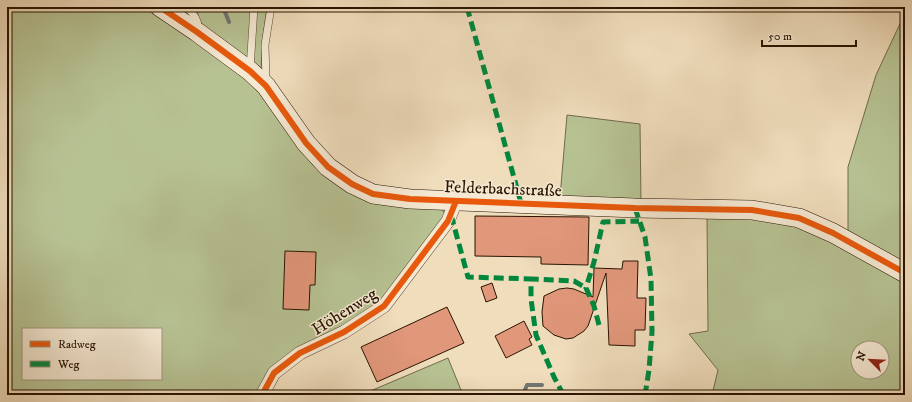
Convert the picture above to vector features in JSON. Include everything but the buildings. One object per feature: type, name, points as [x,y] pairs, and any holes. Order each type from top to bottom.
[{"type":"street","name":"Felderbachstraße","points":[[160,7],[250,71],[266,86],[306,143],[328,167],[352,184],[373,194],[410,199],[456,201],[635,208],[752,210],[798,218],[834,233],[905,273]]},
{"type":"street","name":"Höhenweg","points":[[262,395],[274,373],[300,353],[344,332],[384,306],[448,221],[456,201]]},
{"type":"lane","points":[[187,7],[196,18],[198,25],[197,32]]},
{"type":"lane","points":[[250,71],[254,7]]},
{"type":"lane","points":[[266,86],[265,45],[271,7]]},
{"type":"green space","points":[[7,7],[150,7],[183,29],[258,85],[338,184],[440,206],[445,214],[432,234],[379,303],[360,317],[295,351],[259,395],[7,395]]},
{"type":"green space","points":[[197,7],[267,7],[262,44],[261,71],[199,24]]},
{"type":"green space","points":[[905,13],[905,395],[712,395],[718,370],[689,334],[708,331],[707,216],[755,215],[848,236],[848,167],[876,75]]},
{"type":"green space","points":[[567,115],[640,124],[641,202],[560,197]]},
{"type":"green space","points":[[448,358],[463,395],[361,395]]},
{"type":"waterway","points":[[223,7],[229,22]]},
{"type":"waterway","points":[[523,395],[527,385],[542,385]]},
{"type":"marked path","points":[[467,7],[521,203]]},
{"type":"marked path","points":[[635,208],[645,237],[651,279],[652,332],[649,370],[645,395]]},
{"type":"marked path","points":[[451,215],[468,277],[531,279]]},
{"type":"marked path","points":[[599,325],[594,306],[586,288],[594,262],[603,222],[639,221]]},
{"type":"marked path","points":[[563,395],[536,335],[531,299],[531,279],[574,281],[586,288]]},
{"type":"cycle path","points":[[160,7],[250,71],[266,86],[306,143],[328,167],[352,184],[373,194],[410,199],[635,208],[752,210],[799,218],[833,233],[905,273]]},
{"type":"cycle path","points":[[262,395],[274,373],[300,353],[344,332],[384,306],[448,221],[456,201]]}]
